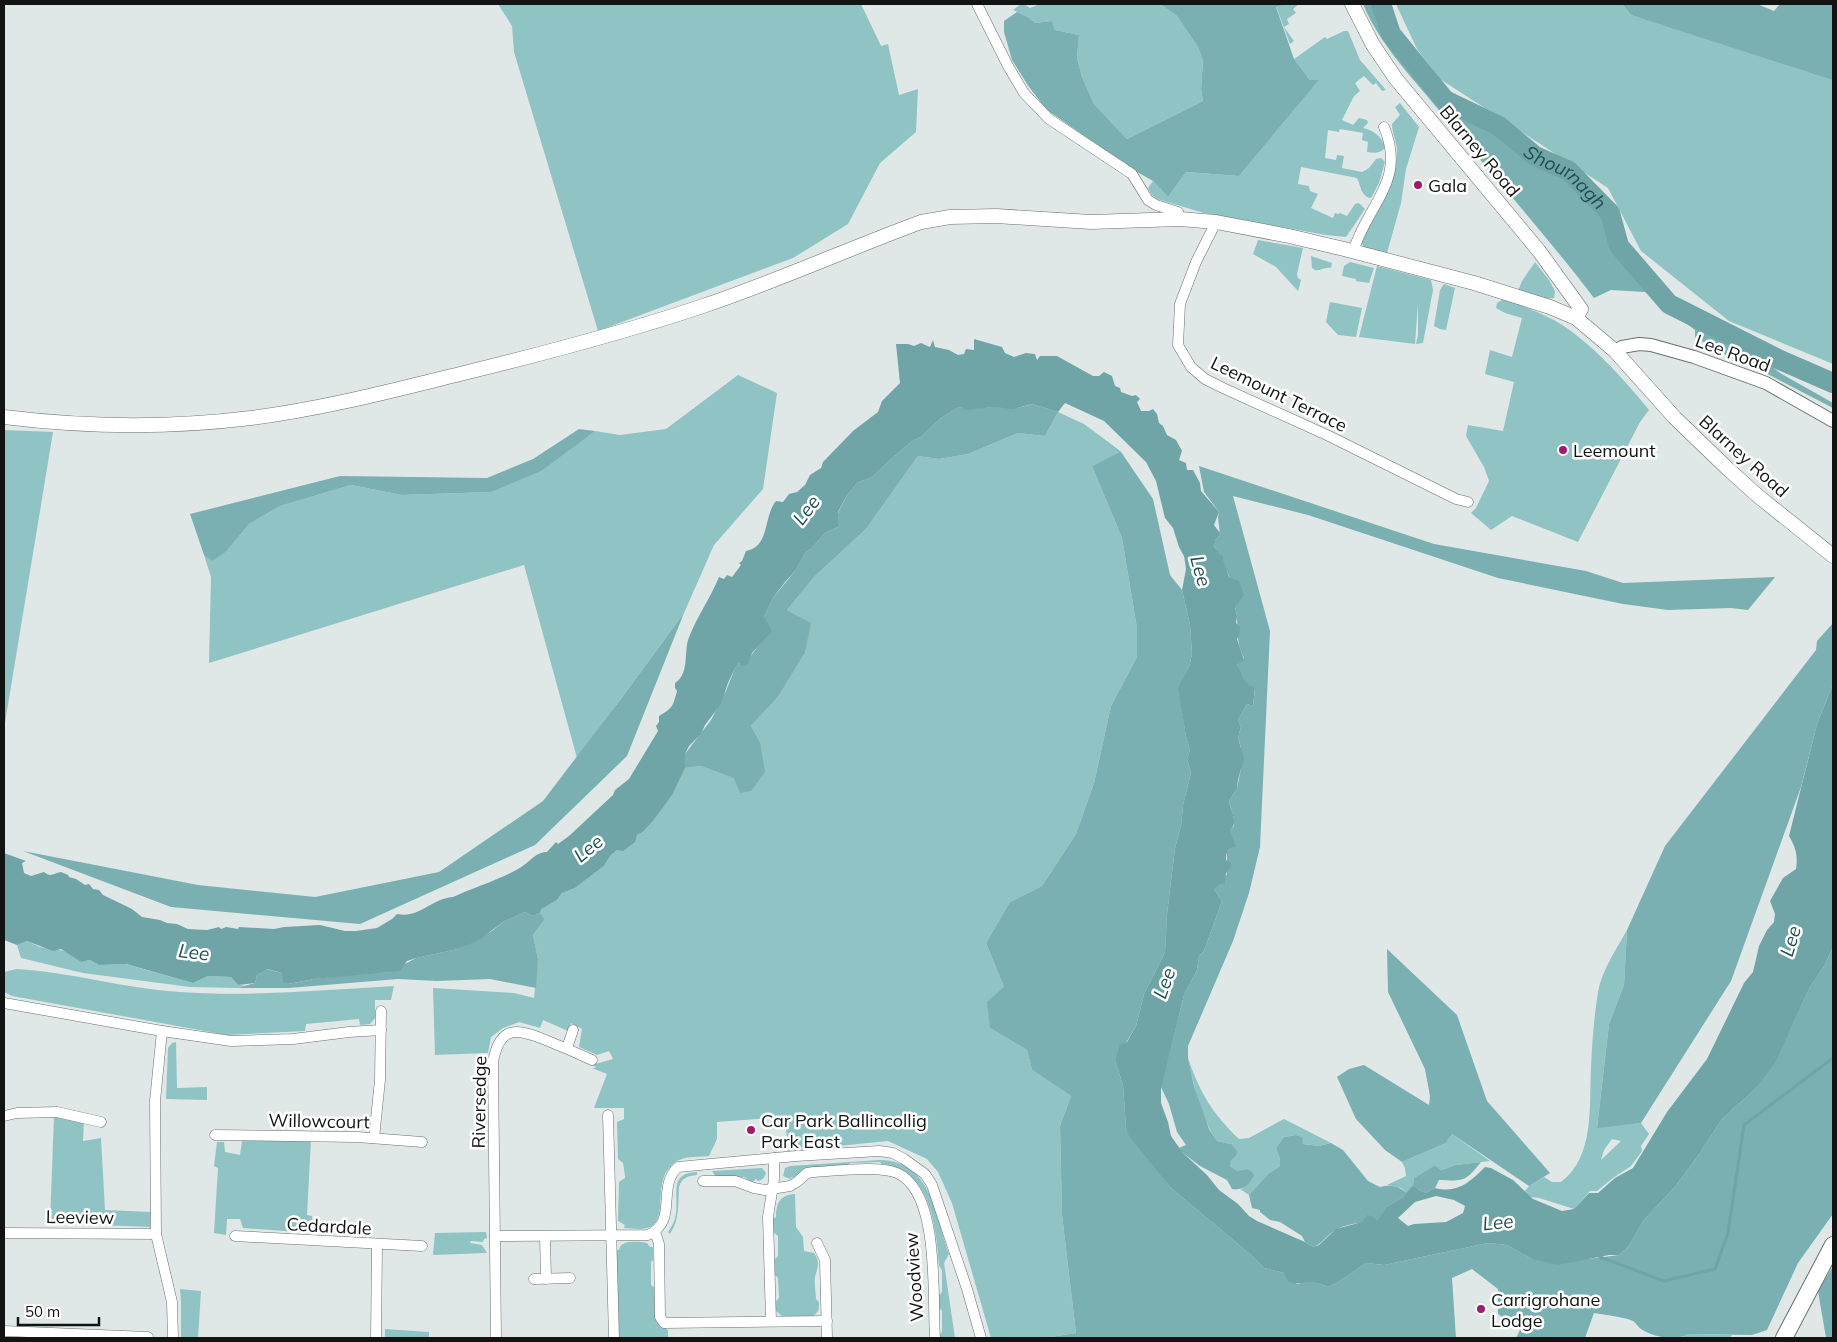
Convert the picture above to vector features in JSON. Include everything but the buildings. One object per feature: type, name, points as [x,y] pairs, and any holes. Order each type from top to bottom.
[{"type":"highway","points":[[1784,1338],[1833,1245]]},
{"type":"main road","name":"Blarney Road","points":[[1352,4],[1373,45],[1396,79],[1539,251],[1564,284],[1581,310],[1576,318]]},
{"type":"main road","name":"Blarney Road","points":[[4,417],[65,423],[170,424],[250,418],[302,410],[373,395],[610,336],[705,305],[921,222],[950,217],[996,216],[1092,222],[1180,219],[1216,222],[1289,236],[1517,295],[1576,318],[1615,351],[1675,418],[1728,469],[1758,496],[1833,556]]},
{"type":"street","points":[[977,4],[1008,66],[1024,93],[1049,119],[1132,174],[1148,200],[1156,205],[1178,212],[1180,219]]},
{"type":"street","points":[[1353,252],[1357,238],[1384,190],[1389,175],[1392,159],[1391,143],[1384,127]]},
{"type":"street","name":"Leemount Terrace","points":[[1216,222],[1196,262],[1180,304],[1178,344],[1192,367],[1205,379],[1223,388],[1372,457],[1456,499],[1468,502]]},
{"type":"street","name":"Lee Road","points":[[1615,351],[1622,346],[1651,344],[1702,360],[1766,382],[1833,421]]},
{"type":"street","points":[[4,1003],[162,1031],[231,1041],[263,1041],[381,1030]]},
{"type":"street","points":[[374,1138],[380,1080],[381,1011]]},
{"type":"street","points":[[567,1048],[574,1030]]},
{"type":"street","points":[[162,1031],[155,1101],[156,1234],[172,1302],[173,1338]]},
{"type":"street","name":"Riversedge","points":[[496,1338],[493,1062],[495,1051],[499,1041],[510,1033],[517,1031],[526,1032],[592,1060]]},
{"type":"street","points":[[4,1116],[18,1113],[57,1112],[101,1122]]},
{"type":"street","points":[[608,1115],[614,1338]]},
{"type":"street","name":"Willowcourt","points":[[215,1135],[374,1138],[422,1142]]},
{"type":"street","points":[[495,1236],[648,1235],[655,1232],[665,1219],[667,1186],[672,1173],[678,1167],[879,1151],[893,1153],[904,1158],[925,1174],[936,1196],[981,1338]]},
{"type":"street","points":[[771,1321],[768,1217],[774,1158]]},
{"type":"street","name":"Woodview","points":[[772,1189],[790,1186],[807,1173],[814,1172],[874,1170],[890,1171],[904,1177],[916,1193],[929,1230],[934,1271],[935,1338]]},
{"type":"street","points":[[703,1182],[735,1181],[754,1188],[772,1189]]},
{"type":"street","points":[[655,1232],[659,1244],[660,1317],[664,1323],[826,1321]]},
{"type":"street","name":"Leeview","points":[[4,1233],[156,1234]]},
{"type":"street","name":"Cedardale","points":[[235,1236],[422,1246]]},
{"type":"street","points":[[545,1236],[546,1279]]},
{"type":"street","points":[[818,1243],[825,1260],[827,1338]]},
{"type":"street","points":[[376,1338],[377,1245]]},
{"type":"street","points":[[534,1279],[570,1278]]},
{"type":"street","points":[[4,1331],[148,1337]]},
{"type":"shaded area","points":[[498,4],[861,4],[881,46],[888,44],[899,95],[918,89],[916,132],[880,163],[848,224],[793,258],[598,331],[514,52],[512,26]]},
{"type":"shaded area","points":[[1021,4],[1030,8],[1040,4],[1160,4],[1177,16],[1198,47],[1203,59],[1201,89],[1203,101],[1127,139],[1094,104],[1082,77],[1077,58],[1079,35],[1055,30],[1052,21],[1035,23],[1028,17],[1013,10]]},
{"type":"shaded area","points":[[1160,4],[1285,4],[1276,7],[1294,59],[1310,80],[1319,80],[1239,176],[1186,172],[1168,197],[1153,181],[1132,169],[1047,110],[1029,87],[1012,60],[1004,32],[1004,21],[1017,12],[1035,23],[1052,21],[1055,30],[1079,35],[1077,58],[1082,77],[1094,104],[1127,139],[1203,101],[1201,89],[1203,60],[1198,47],[1177,16]]},
{"type":"shaded area","points":[[1299,4],[1293,9],[1296,13],[1287,19],[1289,24],[1284,27],[1294,41],[1290,44],[1276,6]]},
{"type":"shaded area","points":[[1363,4],[1378,4],[1387,32],[1441,100],[1480,124],[1540,166],[1566,175],[1607,215],[1617,247],[1641,278],[1668,305],[1759,357],[1780,373],[1833,403],[1833,408],[1758,369],[1724,354],[1695,337],[1695,330],[1645,292],[1611,290],[1594,298],[1399,62],[1370,20]]},
{"type":"shaded area","points":[[1396,4],[1622,4],[1631,15],[1833,77],[1833,364],[1729,321],[1641,251],[1608,188],[1440,79],[1417,49]]},
{"type":"shaded area","points":[[1622,4],[1757,4],[1774,11],[1780,4],[1833,4],[1833,80],[1631,15]]},
{"type":"shaded area","points":[[1348,31],[1360,60],[1386,90],[1382,91],[1376,83],[1373,85],[1364,76],[1355,83],[1360,91],[1354,96],[1342,120],[1353,125],[1359,118],[1367,120],[1368,123],[1363,128],[1377,134],[1386,147],[1379,152],[1367,152],[1368,142],[1362,140],[1363,133],[1340,129],[1339,132],[1328,130],[1325,158],[1336,160],[1337,155],[1344,156],[1342,168],[1362,172],[1369,168],[1376,159],[1381,158],[1385,162],[1379,183],[1371,198],[1365,196],[1357,178],[1301,167],[1298,184],[1309,186],[1310,191],[1318,194],[1311,208],[1333,218],[1335,213],[1347,216],[1355,204],[1359,203],[1365,209],[1346,237],[1204,213],[1157,199],[1152,195],[1148,188],[1153,181],[1168,197],[1186,172],[1239,176],[1318,81],[1310,80],[1294,59],[1325,37],[1327,39]]},
{"type":"shaded area","points":[[1400,103],[1419,127],[1406,169],[1401,203],[1387,253],[1365,248],[1361,243],[1362,236],[1386,195],[1394,174],[1397,151],[1392,124],[1400,115],[1395,107]]},
{"type":"shaded area","points":[[1258,240],[1303,248],[1297,274],[1301,280],[1298,291],[1276,267],[1253,254]]},
{"type":"shaded area","points":[[1311,256],[1332,263],[1331,268],[1314,270],[1312,268]]},
{"type":"shaded area","points":[[1350,262],[1374,268],[1369,283],[1342,276],[1344,266]]},
{"type":"shaded area","points":[[1535,262],[1555,291],[1554,298],[1540,298],[1518,291],[1522,281]]},
{"type":"shaded area","points":[[1377,266],[1431,280],[1433,290],[1423,343],[1416,344],[1418,335],[1418,303],[1415,344],[1359,337]]},
{"type":"shaded area","points":[[1444,284],[1455,288],[1446,330],[1434,326],[1440,290]]},
{"type":"shaded area","points":[[1504,299],[1554,320],[1567,328],[1593,349],[1617,373],[1649,410],[1640,422],[1578,542],[1512,516],[1491,530],[1471,513],[1476,508],[1489,481],[1484,467],[1466,436],[1468,425],[1503,431],[1514,382],[1485,374],[1490,350],[1512,357],[1522,318],[1496,308],[1497,303]]},
{"type":"shaded area","points":[[1330,302],[1362,308],[1356,337],[1338,335],[1326,322]]},
{"type":"shaded area","points":[[738,375],[777,393],[763,489],[714,545],[684,613],[577,758],[524,565],[209,663],[211,577],[204,555],[212,560],[226,552],[249,524],[280,506],[351,485],[402,495],[491,492],[595,431],[620,435],[666,429]]},
{"type":"shaded area","points":[[1032,404],[1058,412],[1045,436],[1018,433],[968,454],[939,459],[918,456],[866,529],[815,576],[787,610],[811,623],[805,653],[778,697],[751,726],[760,742],[765,772],[751,791],[740,793],[734,778],[702,766],[685,768],[685,754],[711,720],[735,668],[739,663],[750,657],[761,642],[764,617],[773,598],[795,571],[806,552],[825,533],[838,527],[838,513],[846,497],[857,483],[872,477],[911,442],[922,436],[941,418],[959,407],[971,409],[992,407],[1016,408]]},
{"type":"shaded area","points":[[1058,412],[1084,424],[1121,452],[1092,466],[1122,538],[1137,628],[1137,657],[1111,706],[1094,783],[1076,834],[1042,886],[1010,902],[986,943],[1004,987],[990,1028],[1027,1050],[1032,1070],[1071,1096],[1060,1126],[1062,1215],[1076,1333],[1044,1338],[991,1338],[952,1203],[938,1172],[927,1159],[888,1141],[788,1151],[785,1117],[717,1122],[717,1139],[709,1156],[678,1160],[665,1174],[662,1183],[659,1211],[654,1225],[644,1229],[624,1228],[625,1225],[618,1221],[619,1182],[625,1176],[623,1163],[618,1159],[617,1122],[624,1119],[624,1108],[594,1108],[607,1074],[592,1068],[596,1067],[592,1065],[613,1059],[609,1051],[597,1055],[579,1047],[582,1029],[571,1023],[568,1031],[543,1020],[540,1028],[519,1022],[503,1028],[491,1037],[488,1053],[435,1055],[433,988],[514,993],[534,998],[538,959],[533,935],[545,919],[540,913],[540,909],[557,900],[562,893],[575,888],[604,866],[611,855],[617,850],[623,850],[637,835],[643,832],[671,795],[685,768],[702,766],[760,742],[751,726],[778,697],[805,653],[810,623],[787,610],[815,576],[866,529],[918,456],[939,459],[968,454],[1018,433],[1045,436]]},
{"type":"shaded area","points":[[1084,424],[1121,452],[1153,499],[1170,575],[1182,590],[1190,625],[1192,654],[1189,667],[1179,688],[1186,737],[1190,750],[1187,759],[1191,773],[1175,848],[1167,914],[1165,952],[1144,994],[1136,1026],[1115,1061],[1123,1085],[1126,1128],[1171,1188],[1264,1268],[1284,1273],[1297,1284],[1313,1282],[1327,1287],[1337,1283],[1366,1263],[1384,1265],[1488,1243],[1507,1245],[1532,1259],[1588,1259],[1619,1255],[1629,1246],[1643,1221],[1674,1188],[1722,1119],[1754,1090],[1790,1030],[1810,987],[1825,965],[1832,949],[1833,1214],[1798,1263],[1767,1330],[1752,1335],[1689,1334],[1665,1338],[1647,1332],[1633,1321],[1594,1313],[1585,1338],[1516,1338],[1520,1330],[1498,1314],[1498,1289],[1472,1269],[1452,1278],[1456,1338],[1044,1338],[1076,1333],[1062,1215],[1060,1126],[1071,1096],[1032,1070],[1027,1050],[990,1028],[987,1002],[1004,987],[986,943],[1010,902],[1042,886],[1076,834],[1094,783],[1111,706],[1137,657],[1137,628],[1122,538],[1092,466],[1120,452]]},
{"type":"shaded area","points":[[579,429],[595,431],[541,471],[491,492],[402,495],[351,485],[280,506],[249,524],[226,552],[212,561],[204,555],[190,514],[340,476],[487,478],[533,459]]},
{"type":"shaded area","points":[[4,430],[53,432],[4,729]]},
{"type":"shaded area","points":[[1199,466],[1434,544],[1586,571],[1623,583],[1775,577],[1748,610],[1731,608],[1668,610],[1623,604],[1498,578],[1308,515],[1233,496],[1270,631],[1260,847],[1249,893],[1233,941],[1188,1046],[1188,1058],[1194,1086],[1209,1129],[1217,1141],[1231,1144],[1237,1151],[1236,1156],[1231,1160],[1230,1166],[1237,1171],[1246,1169],[1254,1175],[1250,1182],[1239,1189],[1232,1189],[1227,1180],[1200,1166],[1179,1148],[1186,1145],[1177,1132],[1169,1104],[1161,1087],[1184,995],[1197,970],[1199,956],[1204,951],[1222,901],[1214,889],[1227,874],[1227,852],[1232,842],[1230,830],[1234,826],[1234,819],[1229,801],[1237,788],[1241,769],[1241,747],[1238,738],[1241,727],[1238,720],[1247,704],[1253,706],[1255,689],[1242,679],[1237,665],[1244,658],[1239,644],[1235,607],[1239,600],[1235,580],[1230,578],[1214,545],[1219,535],[1219,512],[1204,492]]},
{"type":"shaded area","points":[[684,613],[627,756],[535,845],[360,924],[171,907],[23,851],[198,885],[315,897],[439,872],[543,801]]},
{"type":"shaded area","points":[[1833,623],[1833,684],[1817,724],[1801,787],[1731,981],[1641,1123],[1597,1128],[1609,1024],[1624,985],[1627,930],[1665,846],[1816,650],[1817,641]]},
{"type":"shaded area","points":[[525,912],[533,916],[540,913],[545,919],[533,935],[538,959],[536,988],[490,979],[437,981],[398,979],[289,988],[237,988],[255,983],[257,975],[266,969],[282,973],[288,984],[364,973],[390,972],[416,958],[458,949],[492,931],[503,922]]},
{"type":"shaded area","points":[[1627,930],[1624,985],[1609,1024],[1597,1127],[1641,1123],[1649,1134],[1641,1146],[1642,1151],[1631,1166],[1597,1191],[1590,1191],[1574,1209],[1530,1197],[1525,1191],[1529,1186],[1544,1177],[1552,1182],[1561,1182],[1580,1159],[1585,1145],[1590,1114],[1591,1068],[1598,992],[1606,968]],"holes":[[[1612,1139],[1621,1141],[1601,1160],[1604,1150]]]},
{"type":"shaded area","points":[[27,941],[40,947],[65,951],[81,962],[90,960],[99,965],[125,964],[193,983],[208,976],[231,977],[238,985],[245,985],[237,988],[190,987],[83,973],[21,958],[17,945]]},
{"type":"shaded area","points":[[1387,949],[1457,1015],[1487,1101],[1550,1173],[1529,1186],[1452,1134],[1446,1143],[1402,1162],[1385,1150],[1356,1119],[1337,1077],[1349,1069],[1364,1065],[1429,1105],[1430,1096],[1425,1069],[1388,992]]},
{"type":"shaded area","points":[[17,969],[58,973],[180,992],[233,994],[394,986],[391,1000],[375,1000],[375,1018],[370,1024],[360,1025],[359,1019],[306,1024],[305,1031],[227,1035],[12,996],[4,992],[4,972]]},
{"type":"shaded area","points":[[176,1042],[177,1088],[207,1087],[207,1100],[166,1099],[168,1048],[172,1043]]},
{"type":"shaded area","points":[[1188,1058],[1197,1082],[1208,1102],[1221,1120],[1239,1139],[1249,1138],[1284,1119],[1331,1143],[1319,1146],[1303,1144],[1301,1137],[1296,1135],[1284,1137],[1276,1148],[1280,1159],[1280,1166],[1268,1174],[1249,1195],[1240,1189],[1244,1188],[1246,1169],[1237,1171],[1230,1166],[1231,1144],[1217,1141],[1207,1123],[1195,1090]]},
{"type":"shaded area","points":[[54,1116],[84,1120],[83,1141],[101,1138],[105,1210],[151,1212],[150,1227],[50,1223]]},
{"type":"shaded area","points":[[1452,1134],[1490,1161],[1456,1165],[1441,1170],[1435,1165],[1414,1178],[1413,1185],[1407,1193],[1401,1188],[1387,1185],[1406,1176],[1402,1162],[1446,1143]]},
{"type":"shaded area","points":[[1296,1135],[1302,1137],[1303,1144],[1319,1146],[1331,1143],[1343,1150],[1368,1181],[1380,1187],[1398,1187],[1407,1193],[1386,1207],[1377,1222],[1344,1226],[1313,1247],[1305,1242],[1302,1236],[1280,1222],[1270,1220],[1260,1210],[1252,1208],[1249,1195],[1268,1174],[1280,1166],[1280,1159],[1276,1148],[1284,1137]]},
{"type":"shaded area","points":[[311,1140],[307,1215],[312,1216],[313,1233],[243,1228],[240,1219],[227,1219],[226,1235],[214,1233],[218,1168],[214,1166],[217,1142],[224,1142],[225,1152],[240,1155],[242,1141]]},
{"type":"shaded area","points":[[880,1160],[897,1163],[911,1170],[921,1180],[935,1207],[949,1254],[944,1263],[955,1338],[940,1338],[939,1336],[942,1332],[942,1311],[939,1308],[939,1295],[942,1292],[942,1270],[939,1266],[937,1239],[925,1197],[918,1184],[909,1175],[898,1168],[882,1165],[880,1162],[850,1163],[847,1166],[812,1168],[790,1179],[783,1176],[785,1168],[790,1166]]},
{"type":"shaded area","points":[[1481,1162],[1467,1177],[1459,1180],[1439,1180],[1435,1188],[1426,1193],[1413,1185],[1414,1178],[1435,1165],[1441,1170],[1456,1165]]},
{"type":"shaded area","points":[[762,1168],[766,1173],[764,1177],[760,1181],[756,1179],[752,1182],[744,1177],[716,1177],[712,1171]]},
{"type":"shaded area","points":[[697,1172],[697,1175],[686,1178],[680,1184],[677,1217],[670,1234],[668,1232],[676,1214],[678,1180],[688,1173]]},
{"type":"shaded area","points":[[795,1194],[796,1227],[803,1237],[804,1251],[814,1253],[818,1262],[815,1283],[816,1299],[819,1302],[819,1307],[818,1312],[813,1316],[782,1316],[776,1311],[775,1302],[779,1298],[778,1278],[775,1275],[774,1260],[778,1256],[778,1236],[773,1232],[773,1219],[776,1217],[778,1204],[782,1198]]},
{"type":"shaded area","points":[[486,1232],[487,1238],[483,1242],[471,1241],[470,1243],[482,1245],[487,1253],[433,1255],[435,1233]]},
{"type":"shaded area","points":[[642,1242],[653,1247],[651,1285],[655,1288],[656,1321],[668,1330],[668,1338],[618,1338],[616,1250],[619,1250],[625,1243]]},
{"type":"shaded area","points":[[1833,1266],[1833,1338],[1826,1338],[1818,1291]]},
{"type":"shaded area","points":[[180,1289],[201,1291],[198,1338],[181,1338]]},
{"type":"shaded area","points":[[385,1329],[429,1332],[429,1338],[385,1338]]},
{"type":"shaded area","points":[[1689,1334],[1732,1335],[1730,1338],[1680,1338]]},
{"type":"water","name":"Lee","points":[[974,339],[1002,347],[1005,353],[1014,357],[1026,353],[1035,354],[1037,360],[1040,356],[1057,356],[1093,376],[1099,376],[1104,372],[1112,376],[1115,386],[1120,388],[1121,392],[1132,396],[1136,395],[1140,399],[1137,402],[1141,411],[1153,409],[1157,414],[1159,423],[1163,426],[1167,435],[1176,440],[1182,451],[1179,460],[1186,463],[1187,470],[1193,470],[1200,483],[1201,491],[1219,512],[1214,525],[1220,533],[1214,546],[1220,555],[1223,556],[1229,577],[1239,581],[1244,595],[1235,607],[1236,623],[1240,627],[1237,639],[1244,660],[1237,665],[1244,680],[1255,688],[1253,706],[1247,704],[1238,720],[1241,727],[1238,738],[1244,758],[1237,788],[1229,801],[1234,817],[1234,824],[1230,830],[1236,847],[1229,849],[1227,853],[1226,860],[1231,863],[1231,867],[1226,875],[1225,884],[1220,884],[1214,889],[1222,901],[1204,951],[1199,956],[1197,970],[1184,995],[1161,1089],[1161,1103],[1171,1136],[1183,1153],[1207,1175],[1219,1190],[1257,1221],[1313,1247],[1319,1245],[1336,1229],[1362,1222],[1367,1215],[1374,1217],[1377,1221],[1386,1207],[1403,1197],[1413,1185],[1426,1193],[1435,1188],[1457,1188],[1468,1182],[1485,1167],[1491,1168],[1513,1180],[1533,1199],[1562,1211],[1574,1209],[1589,1193],[1598,1193],[1615,1178],[1633,1168],[1667,1112],[1707,1059],[1744,983],[1753,972],[1759,946],[1767,930],[1774,922],[1775,914],[1770,901],[1783,878],[1796,869],[1796,852],[1789,836],[1817,724],[1833,684],[1832,949],[1825,965],[1810,987],[1775,1063],[1754,1090],[1722,1119],[1674,1188],[1643,1221],[1629,1246],[1619,1255],[1609,1255],[1558,1265],[1532,1259],[1507,1245],[1488,1243],[1384,1265],[1366,1263],[1337,1283],[1327,1287],[1317,1283],[1288,1282],[1284,1273],[1264,1268],[1171,1188],[1129,1136],[1126,1128],[1123,1085],[1115,1061],[1120,1044],[1127,1042],[1136,1026],[1144,994],[1165,952],[1167,914],[1175,848],[1191,773],[1187,759],[1190,750],[1178,688],[1189,667],[1192,654],[1190,625],[1182,590],[1186,569],[1184,556],[1173,528],[1165,518],[1156,481],[1146,462],[1104,421],[1065,403],[1058,412],[1032,404],[1013,409],[993,407],[968,410],[959,407],[941,418],[922,436],[911,442],[872,477],[857,483],[846,497],[838,512],[838,527],[825,533],[806,552],[795,571],[773,598],[764,617],[772,631],[752,653],[748,664],[742,666],[739,663],[735,668],[721,704],[705,725],[701,734],[689,746],[685,754],[685,768],[672,795],[653,821],[643,832],[637,835],[635,842],[623,851],[617,850],[611,855],[604,866],[575,888],[562,893],[557,900],[541,909],[540,913],[533,916],[525,912],[503,922],[479,940],[458,949],[407,961],[400,971],[314,979],[288,984],[283,982],[282,973],[267,969],[257,975],[255,983],[238,985],[231,977],[208,976],[193,983],[126,964],[99,965],[90,960],[81,962],[61,949],[53,951],[27,941],[17,945],[4,940],[4,853],[26,861],[22,863],[24,873],[31,876],[44,872],[50,875],[61,872],[85,885],[89,884],[93,889],[99,890],[103,895],[132,909],[142,917],[177,924],[188,929],[207,930],[226,927],[238,929],[239,927],[274,929],[320,925],[345,931],[356,931],[377,928],[397,914],[412,914],[438,901],[453,897],[517,870],[537,855],[547,852],[556,842],[558,844],[569,836],[613,795],[615,790],[629,779],[658,731],[656,726],[659,722],[659,716],[670,709],[673,703],[677,691],[675,683],[682,675],[684,669],[688,640],[719,577],[724,579],[727,575],[732,577],[741,565],[739,563],[742,561],[746,551],[759,544],[763,538],[769,515],[776,501],[783,502],[789,494],[797,492],[805,485],[810,475],[821,468],[823,462],[853,431],[878,412],[882,401],[900,383],[896,344],[914,346],[921,343],[930,347],[933,340],[935,347],[949,350],[958,355],[964,354],[966,349],[974,350]],"holes":[[[1436,1196],[1454,1200],[1465,1206],[1463,1213],[1446,1222],[1408,1226],[1398,1218],[1415,1202]]]},
{"type":"waterway","name":"Shournagh","points":[[1381,4],[1391,34],[1445,100],[1499,126],[1535,156],[1569,171],[1610,213],[1619,246],[1669,304],[1780,360],[1833,383]]},
{"type":"waterway","points":[[1600,1257],[1664,1281],[1715,1269],[1728,1233],[1744,1125],[1833,1058]]},
{"type":"place","name":"Gala","points":[[1418,185]]},
{"type":"place","name":"Leemount","points":[[1563,450]]},
{"type":"place","name":"Car Park Ballincollig Park East","points":[[751,1130]]},
{"type":"place","name":"Carrigrohane Lodge","points":[[1481,1309]]}]
